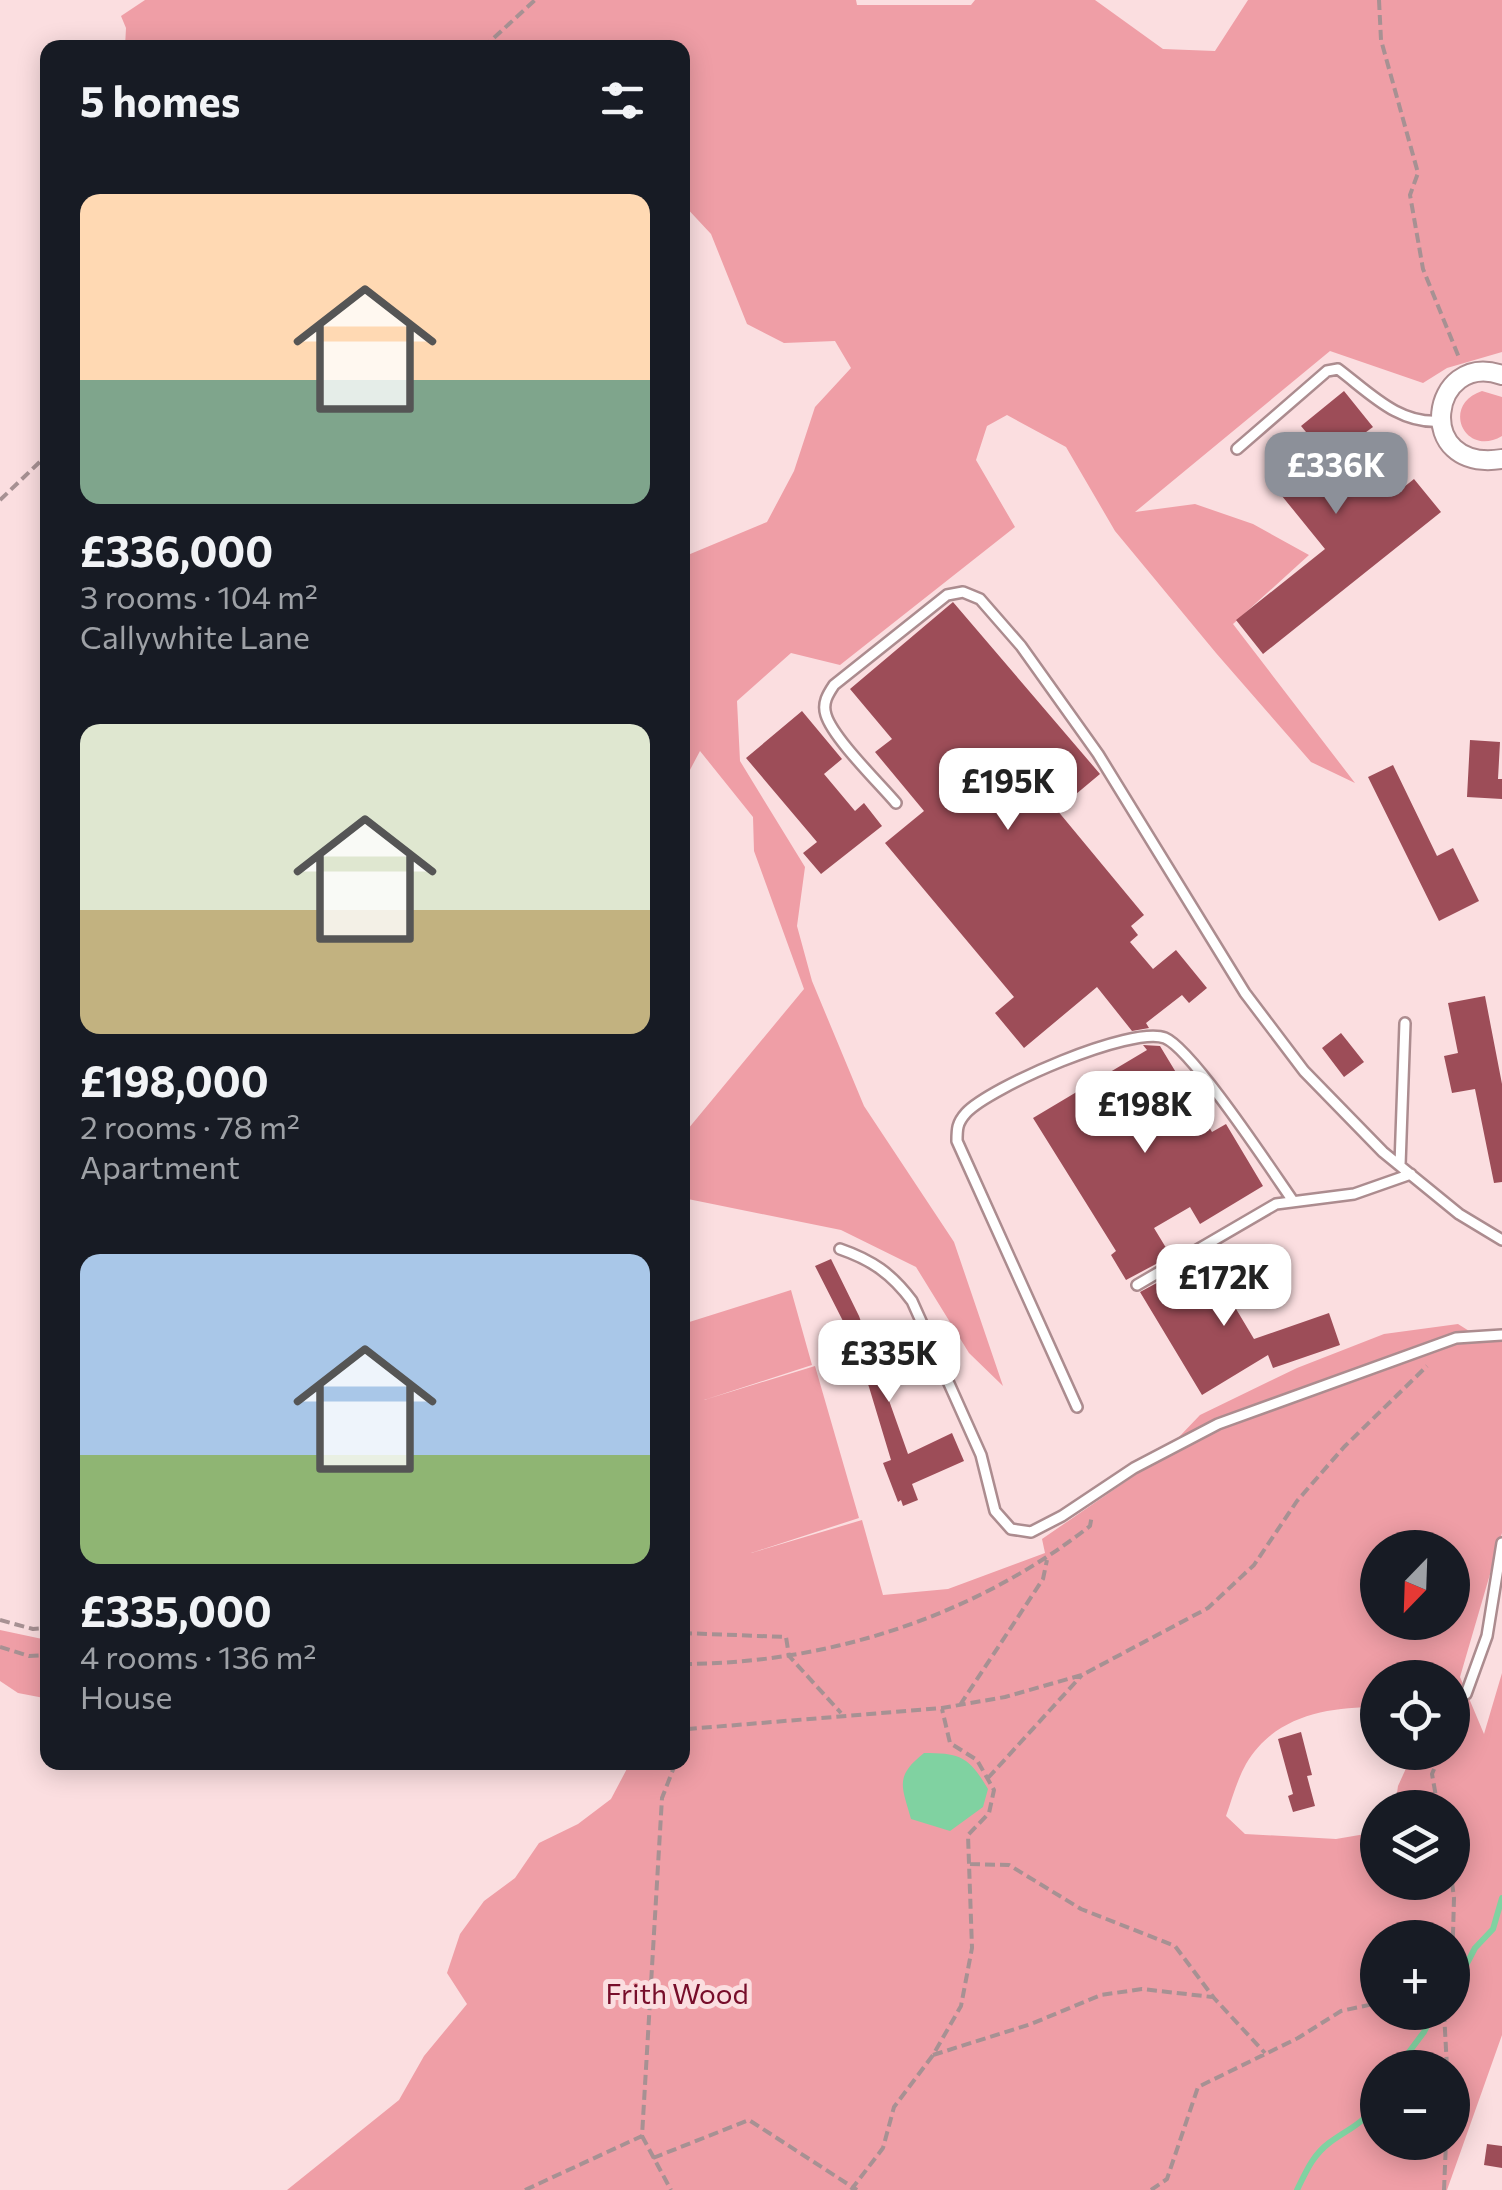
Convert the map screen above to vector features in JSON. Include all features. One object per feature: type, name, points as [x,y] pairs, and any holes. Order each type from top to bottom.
[{"type":"street","points":[[1502,375],[1477,372],[1451,386],[1444,398],[1440,421],[1447,440],[1469,459],[1502,459]]},
{"type":"lane","points":[[1238,449],[1326,372],[1338,369],[1400,415],[1414,421],[1440,421]]},
{"type":"lane","points":[[896,803],[841,738],[825,714],[825,700],[834,685],[947,595],[964,592],[980,599],[1021,646],[1098,754],[1244,993],[1304,1071],[1400,1166],[1459,1214],[1502,1240]]},
{"type":"lane","points":[[1400,1166],[1405,1023]]},
{"type":"lane","points":[[1078,1407],[957,1141],[957,1125],[968,1111],[1042,1067],[1136,1038],[1164,1038],[1190,1058],[1294,1202]]},
{"type":"lane","points":[[1137,1285],[1276,1204],[1354,1194],[1411,1174]]},
{"type":"lane","points":[[840,1250],[869,1259],[896,1280],[912,1301],[981,1454],[995,1511],[1011,1529],[1030,1532],[1134,1468],[1218,1424],[1456,1338],[1502,1335]]},
{"type":"lane","points":[[1470,1683],[1487,1636],[1502,1543]]},
{"type":"path","points":[[492,40],[535,0]]},
{"type":"path","points":[[1379,0],[1381,40],[1418,173],[1410,195],[1423,269],[1444,328],[1467,376]]},
{"type":"path","points":[[0,500],[40,462]]},
{"type":"path","points":[[690,1729],[942,1708],[1005,1697],[1082,1675],[1208,1608],[1254,1565],[1297,1501],[1344,1447],[1428,1365]]},
{"type":"path","points":[[690,1664],[733,1664],[789,1656],[834,1648],[916,1624],[1047,1559],[1090,1526],[1096,1493]]},
{"type":"path","points":[[960,1705],[1043,1579],[1047,1559]]},
{"type":"path","points":[[0,1620],[40,1629]]},
{"type":"path","points":[[690,1632],[786,1637],[789,1656],[842,1715]]},
{"type":"path","points":[[0,1646],[40,1655]]},
{"type":"path","points":[[988,1778],[1082,1675]]},
{"type":"path","points":[[653,2158],[749,2120],[854,2189],[883,2148],[894,2107],[933,2055],[961,2006],[972,1948],[968,1835],[989,1814],[994,1790],[977,1760],[950,1743],[942,1708]]},
{"type":"path","points":[[671,2190],[642,2136],[662,1798],[673,1770]]},
{"type":"path","points":[[970,1864],[1009,1865],[1081,1908],[1175,1946],[1214,1998],[1265,2053]]},
{"type":"path","points":[[933,2055],[1031,2024],[1101,1995],[1142,1989],[1214,1998]]},
{"type":"path","points":[[1151,2190],[1167,2179],[1198,2087],[1341,2011],[1360,2007]]},
{"type":"path","points":[[525,2190],[642,2136]]},
{"type":"path","points":[[1444,2190],[1445,2160]]},
{"type":"green space","points":[[145,0],[856,0],[857,5],[971,5],[975,0],[1095,0],[1163,49],[1215,51],[1248,0],[1502,0],[1502,352],[1447,368],[1423,383],[1330,351],[1135,512],[1195,504],[1253,524],[1309,555],[1233,624],[1355,783],[1311,762],[1216,653],[1115,531],[1066,447],[1007,415],[987,426],[976,460],[1015,527],[840,665],[791,653],[737,701],[740,761],[805,867],[797,926],[812,981],[864,1106],[954,1242],[1003,1386],[969,1353],[916,1267],[841,1230],[690,1199],[690,1127],[804,989],[754,851],[753,817],[700,751],[690,770],[690,554],[767,522],[794,471],[815,407],[851,368],[835,341],[784,343],[747,324],[711,234],[690,212],[690,40],[125,40],[121,16]]},
{"type":"green space","points":[[1482,391],[1502,397],[1502,436],[1489,441],[1468,435],[1460,417],[1469,398]]},
{"type":"green space","name":"Frith Wood","points":[[791,1290],[812,1365],[704,1400],[815,1366],[859,1518],[751,1553],[862,1520],[883,1595],[948,1589],[1045,1553],[1042,1539],[1157,1460],[1200,1415],[1297,1368],[1384,1334],[1458,1324],[1485,1341],[1502,1341],[1502,1533],[1465,1660],[1360,1660],[1360,1708],[1303,1717],[1271,1735],[1246,1764],[1226,1816],[1245,1834],[1336,1839],[1360,1835],[1360,1900],[1470,1900],[1470,1790],[1397,1790],[1405,1770],[1470,1770],[1470,1701],[1484,1734],[1502,1673],[1502,2035],[1470,2125],[1470,2050],[1360,2050],[1360,2160],[1458,2160],[1447,2190],[287,2190],[399,2100],[424,2056],[467,2004],[447,1973],[460,1934],[484,1901],[515,1878],[539,1843],[578,1824],[611,1799],[626,1770],[690,1770],[690,1322]]},
{"type":"green space","points":[[0,1630],[40,1639],[40,1697],[18,1693],[0,1681]]},
{"type":"shaded area","points":[[924,1753],[963,1759],[988,1789],[983,1807],[950,1831],[911,1819],[904,1776]]},
{"type":"building","points":[[1344,391],[1373,427],[1362,435],[1404,487],[1414,479],[1441,512],[1263,654],[1236,620],[1325,549],[1265,475],[1311,438],[1301,426]]},
{"type":"building","points":[[953,602],[1100,774],[1057,810],[1144,915],[1131,926],[1138,935],[1130,942],[1153,969],[1176,950],[1207,988],[1189,1003],[1182,995],[1146,1023],[1149,1028],[1132,1031],[1097,987],[1024,1048],[995,1013],[1014,997],[885,843],[924,811],[875,752],[892,739],[850,689]]},
{"type":"building","points":[[802,711],[842,759],[824,774],[855,811],[864,803],[882,826],[821,874],[803,853],[817,842],[746,758]]},
{"type":"building","points":[[1470,740],[1500,742],[1498,779],[1502,779],[1502,799],[1467,797]]},
{"type":"building","points":[[1393,765],[1437,856],[1453,848],[1479,901],[1439,921],[1368,777]]},
{"type":"building","points":[[1485,996],[1502,1084],[1502,1182],[1494,1183],[1475,1089],[1452,1093],[1444,1056],[1458,1053],[1448,1003]]},
{"type":"building","points":[[1341,1033],[1364,1062],[1344,1077],[1322,1048]]},
{"type":"building","points":[[1143,1045],[1160,1046],[1212,1132],[1226,1124],[1263,1186],[1200,1224],[1190,1207],[1154,1228],[1171,1256],[1126,1280],[1111,1255],[1116,1251],[1033,1118],[1147,1050]]},
{"type":"building","points":[[1205,1257],[1254,1339],[1329,1313],[1340,1345],[1273,1368],[1268,1355],[1202,1395],[1140,1292]]},
{"type":"building","points":[[831,1259],[859,1316],[908,1454],[952,1433],[964,1461],[912,1484],[918,1500],[903,1506],[883,1463],[891,1460],[869,1387],[845,1325],[815,1266]]},
{"type":"building","points":[[1301,1732],[1315,1806],[1293,1812],[1288,1796],[1293,1794],[1278,1739]]},
{"type":"building","points":[[1487,2144],[1502,2146],[1502,2168],[1484,2165]]},
{"type":"waterway","points":[[1470,1958],[1493,1929],[1502,1898]]},
{"type":"waterway","points":[[1410,2050],[1425,2030]]},
{"type":"waterway","points":[[1297,2190],[1318,2153],[1360,2122]]}]
